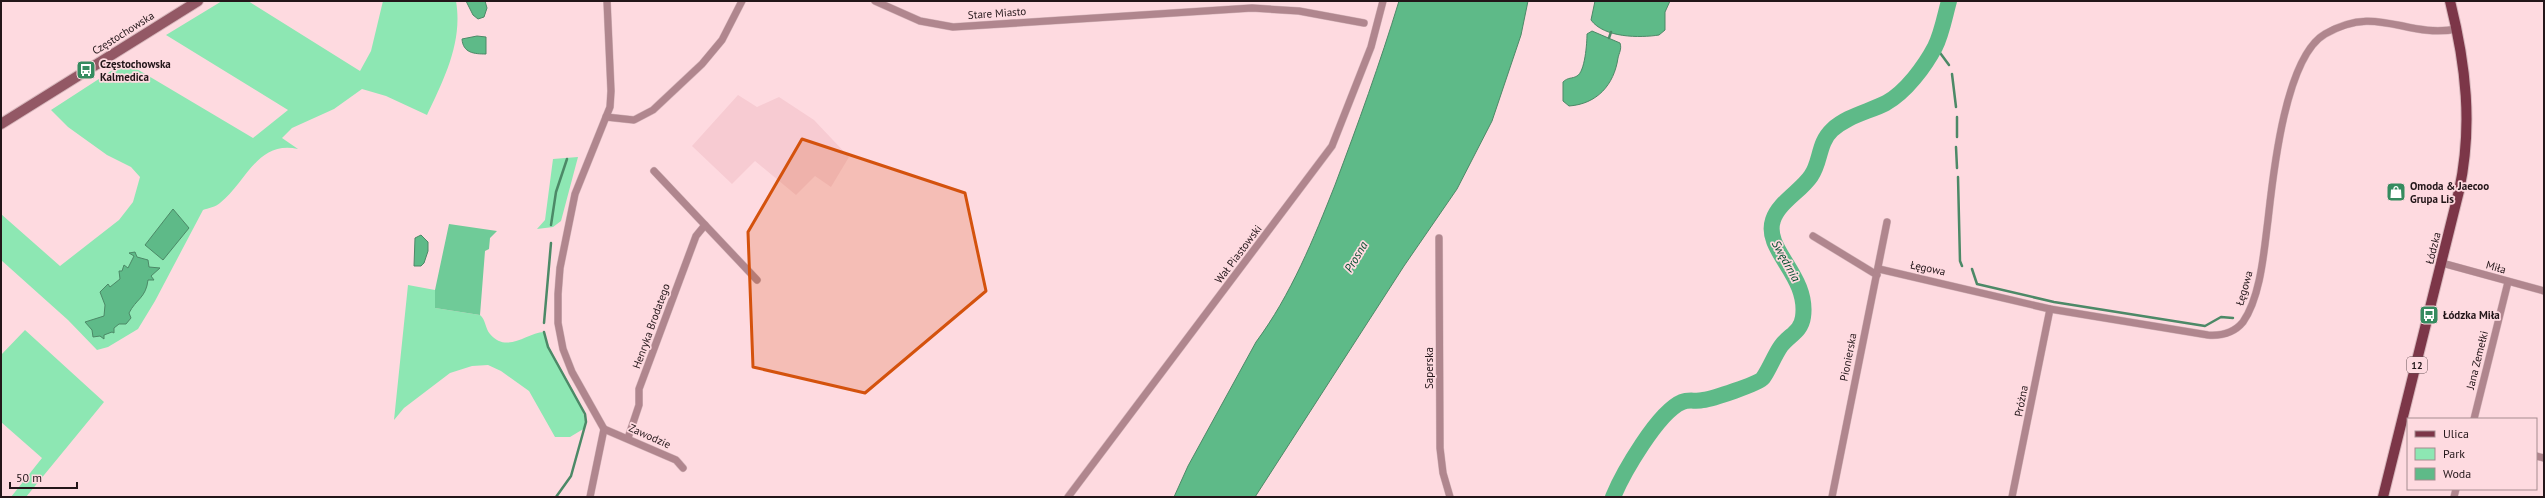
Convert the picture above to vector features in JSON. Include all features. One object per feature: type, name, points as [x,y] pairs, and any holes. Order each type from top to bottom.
[{"type":"main road","name":"Częstochowska","points":[[1,124],[198,1]]},
{"type":"main road","name":"Łódzka","points":[[2384,497],[2462,178],[2467,134],[2467,93],[2457,29],[2450,1]]},
{"type":"street","points":[[590,497],[604,429],[575,378],[563,349],[558,323],[558,294],[560,268],[575,194],[610,107],[611,91],[607,1]]},
{"type":"street","points":[[606,117],[634,120],[653,110],[696,70],[717,46],[742,1]]},
{"type":"street","name":"Stare Miasto","points":[[875,1],[920,21],[953,27],[1252,8],[1299,11],[1364,23]]},
{"type":"street","name":"Wał Piastowski","points":[[1068,497],[1332,146],[1371,47],[1383,1]]},
{"type":"street","name":"Łęgowa","points":[[1813,236],[1878,272],[2050,309],[2208,335],[2223,335],[2234,329],[2248,312],[2255,290],[2264,255],[2276,158],[2286,109],[2295,78],[2307,51],[2326,34],[2342,26],[2365,20],[2381,20],[2429,32],[2457,29]]},
{"type":"street","points":[[654,171],[757,280]]},
{"type":"street","name":"Pionierska","points":[[1832,497],[1887,222]]},
{"type":"street","name":"Henryka Brodatego","points":[[628,438],[639,405],[640,389],[696,236],[705,226]]},
{"type":"street","name":"Saperska","points":[[1439,238],[1440,448],[1443,473],[1450,497]]},
{"type":"street","name":"Miła","points":[[2442,263],[2544,291]]},
{"type":"street","name":"Jana Zemełki","points":[[2474,418],[2508,282]]},
{"type":"street","name":"Próżna","points":[[2012,497],[2050,309]]},
{"type":"street","name":"Zawodzie","points":[[604,429],[628,438],[676,460],[683,468]]},
{"type":"highlighted area","points":[[802,139],[965,193],[986,291],[865,393],[753,367],[748,232]]},
{"type":"shaded area","points":[[738,95],[757,107],[779,97],[814,120],[849,157],[831,187],[815,176],[796,195],[755,161],[732,184],[692,146]]},
{"type":"shaded area","points":[[449,224],[497,231],[490,238],[489,249],[485,251],[480,315],[435,308],[435,290]]},
{"type":"green space","points":[[222,1],[248,1],[360,71],[371,51],[383,1],[456,1],[457,31],[450,60],[440,88],[427,115],[386,96],[362,89],[334,109],[292,128],[282,138],[298,149],[284,148],[272,151],[262,157],[253,165],[229,195],[220,203],[203,210],[155,301],[138,329],[108,347],[97,350],[68,320],[1,260],[1,214],[60,266],[119,220],[133,202],[140,177],[131,167],[107,155],[68,127],[51,110],[125,62],[253,138],[288,110],[166,35]]},
{"type":"green space","points":[[578,157],[561,221],[553,227],[537,229],[545,220],[553,159]]},
{"type":"green space","points":[[408,285],[435,290],[435,308],[480,315],[490,334],[496,340],[503,342],[517,341],[537,333],[544,332],[553,355],[576,395],[585,419],[585,428],[570,437],[555,437],[529,391],[501,371],[488,365],[472,366],[450,373],[404,408],[394,420]]},
{"type":"green space","points":[[25,330],[104,402],[26,497],[11,497],[42,458],[1,422],[1,355]]},
{"type":"water","points":[[466,1],[485,1],[487,8],[484,17],[478,19],[473,15]]},
{"type":"water","name":"Prosna","points":[[1399,1],[1528,1],[1521,35],[1492,121],[1457,189],[1404,266],[1255,497],[1174,497],[1188,466],[1256,342],[1269,324],[1301,266],[1335,185]]},
{"type":"water","points":[[1595,1],[1670,1],[1665,12],[1665,30],[1659,35],[1633,36],[1604,30],[1591,20]]},
{"type":"water","points":[[1592,31],[1620,43],[1621,49],[1616,68],[1608,85],[1596,97],[1579,104],[1569,106],[1563,101],[1563,82],[1577,76],[1580,73],[1585,57],[1587,34]]},
{"type":"water","points":[[477,36],[486,37],[486,54],[473,53],[464,47],[462,39]]},
{"type":"water","points":[[173,209],[189,228],[163,260],[145,245]]},
{"type":"water","points":[[421,235],[428,242],[428,251],[424,263],[421,266],[414,266],[415,238]]},
{"type":"water","points":[[135,252],[137,257],[148,260],[149,267],[160,268],[151,276],[154,280],[148,280],[143,295],[129,313],[131,318],[126,324],[119,324],[114,328],[114,333],[112,332],[104,335],[104,339],[100,336],[93,337],[92,330],[85,322],[104,316],[105,305],[100,292],[108,284],[110,287],[120,279],[119,271],[122,271],[124,265],[128,268],[134,256],[129,253]]},
{"type":"waterway","name":"Swędrnia","points":[[1613,497],[1642,444],[1662,418],[1682,402],[1700,401],[1715,397],[1759,381],[1763,378],[1781,346],[1800,326],[1803,317],[1803,302],[1794,276],[1774,242],[1772,231],[1773,220],[1785,202],[1802,187],[1811,176],[1817,165],[1827,135],[1844,121],[1886,103],[1901,92],[1914,78],[1935,47],[1949,1]]},
{"type":"waterway","points":[[1609,38],[1611,32]]},
{"type":"waterway","points":[[1935,46],[1949,65]]},
{"type":"waterway","points":[[1952,74],[1956,107]]},
{"type":"waterway","points":[[1957,117],[1957,137]]},
{"type":"waterway","points":[[1956,147],[1957,168]]},
{"type":"waterway","points":[[551,225],[556,192],[567,159]]},
{"type":"waterway","points":[[1958,177],[1960,261],[1962,266]]},
{"type":"waterway","points":[[544,323],[551,243]]},
{"type":"waterway","points":[[1972,269],[1977,284],[2054,302],[2205,326],[2221,317],[2233,318]]},
{"type":"waterway","points":[[544,332],[548,347],[585,414],[586,422],[571,476],[556,497]]},
{"type":"place","name":"Częstochowska Kalmedica","points":[[86,70]]},
{"type":"place","name":"Omoda & Jaecoo Grupa Lis","points":[[2396,192]]},
{"type":"place","name":"Łódzka Miła","points":[[2429,315]]}]
